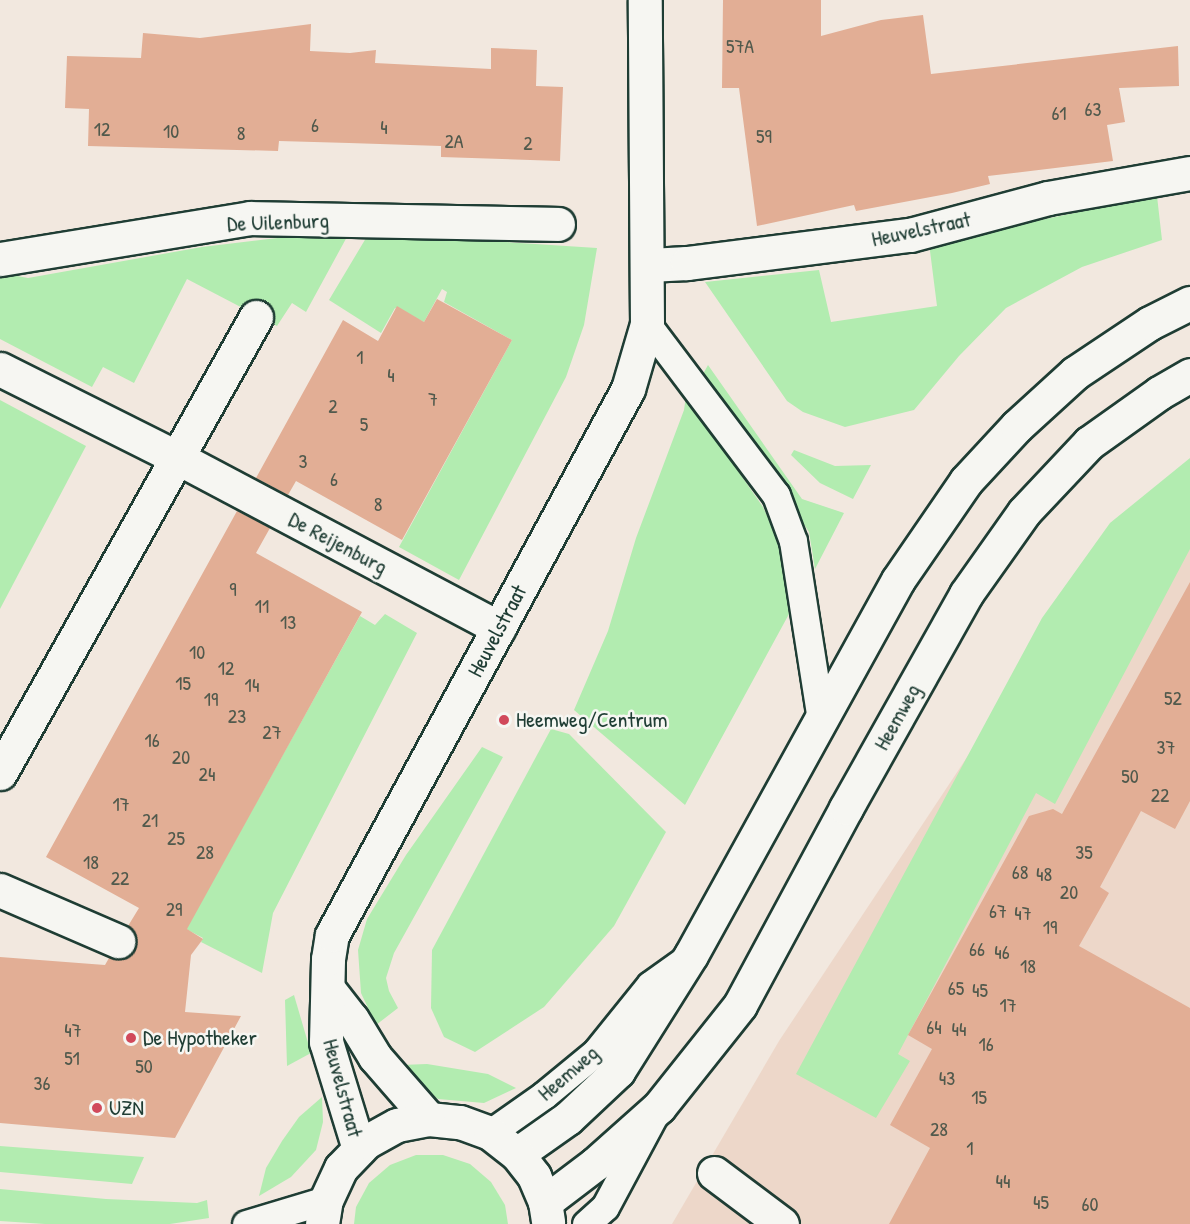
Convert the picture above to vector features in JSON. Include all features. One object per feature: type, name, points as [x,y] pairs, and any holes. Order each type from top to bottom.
[{"type":"street","name":"Heuvelstraat","points":[[359,1149],[327,1042],[328,959],[332,935],[628,389],[647,324],[649,265],[645,0]]},
{"type":"street","name":"Heuvelstraat","points":[[649,265],[687,263],[910,236],[1048,198],[1190,173]]},
{"type":"street","name":"De Uilenburg","points":[[0,259],[250,218],[558,224]]},
{"type":"street","name":"Heemweg","points":[[518,1154],[568,1118],[618,1071],[691,956],[898,580],[966,481],[1017,426],[1075,373],[1150,323],[1190,303]]},
{"type":"street","points":[[0,772],[256,317]]},
{"type":"street","name":"De Reijenburg","points":[[0,369],[178,458],[499,628]]},
{"type":"street","name":"Heemweg","points":[[547,1213],[595,1164],[659,1107],[740,1005],[846,808],[966,594],[1024,512],[1089,443],[1159,393],[1190,375]]},
{"type":"street","points":[[0,890],[118,941]]},
{"type":"street","name":"Heuvelstraat","points":[[329,990],[352,1019],[375,1057],[429,1119]]},
{"type":"street","points":[[324,1212],[341,1168],[366,1142],[397,1125],[429,1119],[460,1122],[490,1133],[518,1154],[534,1176],[547,1213]]},
{"type":"street","points":[[714,1173],[782,1224]]},
{"type":"lane","points":[[647,324],[776,495],[793,541],[821,720]]},
{"type":"lane","name":"Heemweg","points":[[490,1133],[544,1095],[596,1052],[650,985],[691,956]]},
{"type":"lane","name":"Heemweg","points":[[586,1224],[605,1207],[659,1107]]},
{"type":"lane","points":[[246,1224],[324,1212]]},
{"type":"shaded area","points":[[1190,493],[1190,1224],[672,1224],[779,1041],[1091,570]]},
{"type":"green space","points":[[1157,196],[1162,240],[1082,267],[1006,308],[959,356],[914,410],[845,427],[803,412],[787,401],[705,282],[819,270],[831,322],[937,306],[929,243]]},
{"type":"green space","points":[[369,233],[597,248],[584,325],[566,377],[459,580],[399,547],[512,340],[444,302],[447,292],[442,289],[424,322],[395,308],[381,333],[329,300]]},
{"type":"green space","points":[[348,235],[306,312],[292,303],[277,326],[187,279],[134,383],[103,367],[92,387],[0,339],[0,273],[28,278],[202,247],[295,236]]},
{"type":"green space","points":[[708,365],[802,499],[844,513],[815,569],[809,532],[703,374]]},
{"type":"green space","points":[[686,396],[763,507],[780,544],[789,614],[685,805],[574,710],[608,631],[636,538],[684,410]]},
{"type":"green space","points":[[0,400],[86,446],[0,609]]},
{"type":"green space","points":[[794,450],[835,466],[871,465],[853,499],[820,483],[791,455]]},
{"type":"green space","points":[[1190,458],[1190,549],[1055,804],[1036,793],[898,1054],[910,1061],[876,1118],[796,1074],[1042,618],[1110,523]]},
{"type":"green space","points":[[385,614],[417,633],[273,913],[262,973],[201,942],[203,938],[186,929],[360,616],[375,625]]},
{"type":"green space","points":[[551,729],[569,734],[666,832],[614,926],[544,1007],[475,1052],[444,1037],[431,1008],[432,950]]},
{"type":"green space","points":[[482,747],[503,757],[394,953],[386,978],[389,991],[398,1008],[376,1025],[361,993],[358,950],[367,919],[406,855]]},
{"type":"green space","points":[[294,995],[311,1053],[287,1066],[285,1000]]},
{"type":"green space","points":[[427,1064],[488,1074],[516,1088],[484,1103],[438,1099],[413,1083],[401,1065]]},
{"type":"green space","points":[[322,1097],[323,1122],[316,1150],[291,1177],[259,1196],[266,1168],[282,1141],[299,1117]]},
{"type":"green space","points":[[0,1146],[144,1157],[132,1184],[0,1172]]},
{"type":"green space","points":[[416,1155],[443,1155],[470,1164],[491,1182],[505,1205],[508,1224],[354,1224],[356,1207],[369,1183],[390,1165]]},
{"type":"green space","points":[[0,1189],[106,1199],[197,1203],[207,1200],[209,1218],[170,1224],[45,1224],[0,1221]]},
{"type":"building","points":[[723,0],[821,0],[821,36],[881,20],[923,15],[931,74],[1178,46],[1179,86],[1119,88],[1125,122],[1107,125],[1113,161],[988,176],[990,184],[952,193],[856,211],[854,205],[757,226],[739,88],[722,88]]},
{"type":"building","points":[[311,24],[310,51],[350,53],[376,50],[375,63],[491,69],[491,48],[537,50],[536,86],[563,87],[560,161],[441,157],[441,146],[349,143],[279,141],[278,151],[88,146],[89,109],[65,108],[67,56],[141,58],[143,33],[200,38]]},
{"type":"building","points":[[437,299],[512,340],[402,540],[296,481],[288,495],[256,478],[343,320],[378,341],[397,306],[424,322]]},
{"type":"building","points":[[237,511],[270,528],[256,553],[362,612],[187,929],[203,939],[191,955],[185,1012],[241,1016],[175,1138],[0,1123],[0,957],[105,965],[109,958],[121,959],[130,956],[135,948],[136,938],[128,926],[139,908],[46,857]]},
{"type":"building","points":[[1190,582],[1190,801],[1175,829],[1141,811],[1100,887],[1109,893],[1079,946],[1190,1008],[1190,1224],[889,1224],[930,1148],[890,1125],[932,1049],[908,1035],[1029,816],[1053,809],[1062,814]]},
{"type":"place","name":"Heemweg/Centrum","points":[[504,720]]},
{"type":"place","name":"De Hypotheker","points":[[131,1038]]},
{"type":"place","name":"UZN","points":[[97,1108]]}]
